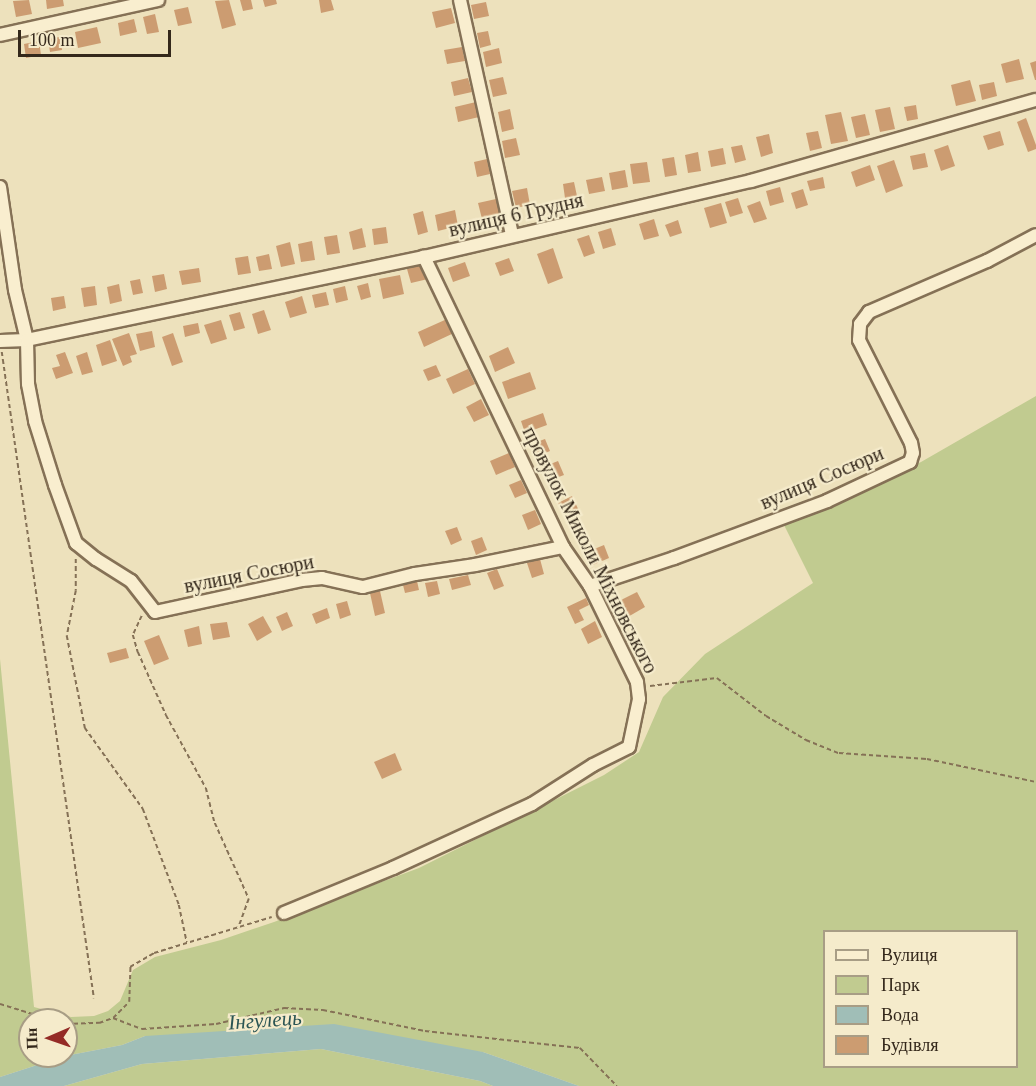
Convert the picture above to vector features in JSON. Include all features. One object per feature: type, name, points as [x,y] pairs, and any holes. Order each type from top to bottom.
[{"type":"street","points":[[0,35],[158,0]]},
{"type":"street","points":[[460,0],[512,235]]},
{"type":"street","name":"вулиця 6 Грудня","points":[[0,341],[27,340],[424,257],[751,181],[1036,100]]},
{"type":"street","points":[[0,187],[15,290],[27,340],[28,384],[35,421],[76,543],[130,581],[152,609]]},
{"type":"street","name":"вулиця Сосюри","points":[[590,586],[674,558],[827,501],[910,462],[913,453],[910,443],[859,339],[860,324],[869,312],[987,261],[1036,235]]},
{"type":"street","name":"провулок Миколи Міхновського","points":[[284,913],[393,868],[532,804],[593,765],[629,747],[639,699],[637,682],[590,586],[563,547],[424,257]]},
{"type":"street","name":"вулиця Сосюри","points":[[152,609],[302,580],[322,578],[363,587],[415,574],[475,565],[563,547]]},
{"type":"path","points":[[0,341],[94,998]]},
{"type":"path","points":[[76,543],[76,591],[67,636],[85,728],[143,809],[178,905],[187,942]]},
{"type":"path","points":[[152,609],[138,621],[134,635],[138,652],[166,716],[206,788],[215,823],[249,899],[238,927]]},
{"type":"path","points":[[637,682],[650,686],[717,678],[766,716],[806,740],[839,753],[927,759],[1036,782]]},
{"type":"path","points":[[78,1024],[99,1023],[113,1018],[129,1002],[130,967],[154,953],[284,913]]},
{"type":"path","points":[[0,1004],[18,1010]]},
{"type":"path","points":[[113,1018],[142,1029],[216,1024],[284,1008],[323,1010],[425,1031],[580,1048],[617,1086]]},
{"type":"green space","points":[[1036,396],[1036,1086],[579,1086],[483,1052],[145,1036],[122,1045],[78,1054],[78,1017],[94,1016],[108,1011],[120,1001],[133,970],[155,957],[221,940],[419,868],[604,775],[639,752],[663,697],[705,654],[813,583],[784,525],[921,462]]},
{"type":"green space","points":[[0,659],[34,1007],[38,1008],[18,1008],[18,1068],[28,1068],[0,1077]]},
{"type":"green space","points":[[321,1049],[480,1081],[493,1086],[64,1086],[142,1064]]},
{"type":"water","points":[[334,1024],[483,1052],[579,1086],[493,1086],[480,1081],[321,1049],[142,1064],[64,1086],[0,1086],[0,1077],[28,1068],[78,1068],[78,1053],[122,1045],[145,1036]]},
{"type":"building","points":[[29,0],[32,14],[16,17],[13,1]]},
{"type":"building","points":[[46,0],[63,0],[64,6],[47,9]]},
{"type":"building","points":[[229,0],[236,25],[222,29],[215,1]]},
{"type":"building","points":[[240,0],[251,0],[253,9],[243,11]]},
{"type":"building","points":[[263,0],[276,0],[277,4],[265,7]]},
{"type":"building","points":[[319,0],[331,0],[334,10],[321,13]]},
{"type":"building","points":[[486,2],[489,16],[474,19],[471,5]]},
{"type":"building","points":[[188,7],[192,23],[178,26],[174,10]]},
{"type":"building","points":[[451,8],[455,23],[436,28],[432,12]]},
{"type":"building","points":[[155,14],[159,32],[147,34],[143,17]]},
{"type":"building","points":[[134,19],[137,32],[120,36],[118,23]]},
{"type":"building","points":[[97,27],[101,43],[78,48],[75,32]]},
{"type":"building","points":[[488,31],[491,45],[480,48],[477,33]]},
{"type":"building","points":[[60,37],[62,50],[50,52],[48,39]]},
{"type":"building","points":[[39,41],[41,55],[26,58],[24,44]]},
{"type":"building","points":[[462,47],[465,61],[447,64],[444,50]]},
{"type":"building","points":[[499,48],[502,63],[486,67],[483,52]]},
{"type":"building","points":[[1019,59],[1024,79],[1006,83],[1001,64]]},
{"type":"building","points":[[1036,61],[1036,80],[1035,80],[1030,63]]},
{"type":"building","points":[[503,77],[507,94],[493,97],[489,80]]},
{"type":"building","points":[[468,78],[472,92],[454,96],[451,82]]},
{"type":"building","points":[[970,80],[976,101],[956,106],[951,85]]},
{"type":"building","points":[[994,82],[997,96],[982,100],[979,85]]},
{"type":"building","points":[[476,102],[479,117],[458,122],[455,107]]},
{"type":"building","points":[[916,105],[918,119],[907,121],[904,107]]},
{"type":"building","points":[[890,107],[895,129],[880,132],[875,110]]},
{"type":"building","points":[[510,109],[514,129],[502,132],[498,112]]},
{"type":"building","points":[[841,112],[848,141],[831,144],[825,115]]},
{"type":"building","points":[[865,114],[870,135],[856,138],[851,117]]},
{"type":"building","points":[[1026,118],[1036,145],[1036,149],[1028,152],[1017,122]]},
{"type":"building","points":[[818,131],[822,148],[810,151],[806,133]]},
{"type":"building","points":[[1000,131],[1004,145],[988,150],[983,136]]},
{"type":"building","points":[[769,134],[773,153],[761,157],[756,137]]},
{"type":"building","points":[[516,138],[520,155],[505,158],[502,141]]},
{"type":"building","points":[[742,145],[746,160],[735,163],[731,147]]},
{"type":"building","points":[[948,145],[955,166],[941,171],[934,150]]},
{"type":"building","points":[[723,148],[726,164],[711,167],[708,151]]},
{"type":"building","points":[[698,152],[701,171],[688,173],[685,155]]},
{"type":"building","points":[[925,153],[928,167],[913,170],[910,156]]},
{"type":"building","points":[[674,157],[677,175],[665,177],[662,159]]},
{"type":"building","points":[[487,159],[490,174],[477,177],[474,162]]},
{"type":"building","points":[[894,160],[903,186],[886,193],[877,166]]},
{"type":"building","points":[[647,162],[650,182],[633,184],[630,164]]},
{"type":"building","points":[[870,165],[875,180],[856,187],[851,172]]},
{"type":"building","points":[[625,170],[628,187],[612,190],[609,173]]},
{"type":"building","points":[[602,177],[605,191],[589,194],[586,180]]},
{"type":"building","points":[[823,177],[825,188],[810,191],[807,181]]},
{"type":"building","points":[[574,182],[577,196],[565,198],[563,184]]},
{"type":"building","points":[[780,187],[784,202],[770,206],[766,191]]},
{"type":"building","points":[[527,188],[530,205],[516,208],[512,191]]},
{"type":"building","points":[[803,189],[808,205],[796,209],[791,193]]},
{"type":"building","points":[[738,198],[743,213],[730,217],[725,202]]},
{"type":"building","points":[[496,199],[500,215],[482,219],[478,203]]},
{"type":"building","points":[[760,201],[767,219],[754,223],[747,206]]},
{"type":"building","points":[[721,203],[727,223],[710,228],[704,208]]},
{"type":"building","points":[[455,210],[458,226],[438,231],[435,215]]},
{"type":"building","points":[[423,211],[428,232],[418,235],[413,214]]},
{"type":"building","points":[[654,219],[659,236],[644,240],[639,224]]},
{"type":"building","points":[[678,220],[682,233],[670,237],[665,225]]},
{"type":"building","points":[[386,227],[388,243],[374,245],[372,229]]},
{"type":"building","points":[[362,228],[366,247],[353,250],[349,232]]},
{"type":"building","points":[[611,228],[616,245],[603,249],[598,232]]},
{"type":"building","points":[[337,235],[340,253],[327,255],[324,237]]},
{"type":"building","points":[[589,235],[595,253],[584,257],[577,239]]},
{"type":"building","points":[[312,241],[315,260],[301,262],[298,244]]},
{"type":"building","points":[[290,242],[295,264],[281,267],[276,246]]},
{"type":"building","points":[[553,248],[563,278],[548,284],[537,254]]},
{"type":"building","points":[[269,254],[272,269],[259,271],[256,257]]},
{"type":"building","points":[[248,256],[251,273],[238,275],[235,258]]},
{"type":"building","points":[[509,258],[514,271],[500,276],[495,263]]},
{"type":"building","points":[[465,262],[470,276],[453,282],[448,268]]},
{"type":"building","points":[[424,264],[428,279],[411,283],[407,269]]},
{"type":"building","points":[[199,268],[201,282],[182,285],[179,271]]},
{"type":"building","points":[[164,274],[167,289],[155,292],[152,276]]},
{"type":"building","points":[[400,275],[404,294],[383,299],[379,279]]},
{"type":"building","points":[[140,279],[143,293],[133,295],[130,281]]},
{"type":"building","points":[[368,283],[371,297],[361,300],[357,286]]},
{"type":"building","points":[[119,284],[122,301],[110,304],[107,287]]},
{"type":"building","points":[[95,286],[97,305],[84,307],[81,288]]},
{"type":"building","points":[[345,286],[348,300],[336,303],[333,289]]},
{"type":"building","points":[[326,292],[329,305],[315,308],[312,295]]},
{"type":"building","points":[[64,296],[66,308],[53,311],[51,298]]},
{"type":"building","points":[[302,296],[307,313],[290,318],[285,302]]},
{"type":"building","points":[[264,310],[271,330],[258,334],[252,314]]},
{"type":"building","points":[[240,312],[245,328],[234,331],[229,315]]},
{"type":"building","points":[[447,319],[454,333],[424,347],[418,332]]},
{"type":"building","points":[[221,320],[227,339],[211,344],[204,325]]},
{"type":"building","points":[[198,323],[200,333],[185,337],[183,326]]},
{"type":"building","points":[[152,331],[155,347],[140,351],[136,334]]},
{"type":"building","points":[[129,333],[137,354],[130,356],[132,362],[123,366],[112,339]]},
{"type":"building","points":[[173,333],[183,362],[172,366],[162,337]]},
{"type":"building","points":[[110,340],[117,361],[102,366],[96,345]]},
{"type":"building","points":[[508,347],[515,363],[495,372],[489,356]]},
{"type":"building","points":[[65,352],[73,373],[56,379],[52,368],[60,366],[56,355]]},
{"type":"building","points":[[87,352],[93,372],[82,375],[76,356]]},
{"type":"building","points":[[436,365],[441,376],[428,381],[423,370]]},
{"type":"building","points":[[468,369],[475,384],[453,394],[446,379]]},
{"type":"building","points":[[530,372],[536,389],[508,399],[502,382]]},
{"type":"building","points":[[481,399],[489,415],[474,422],[466,407]]},
{"type":"building","points":[[543,413],[547,425],[525,433],[521,421]]},
{"type":"building","points":[[545,439],[550,451],[536,457],[531,444]]},
{"type":"building","points":[[509,453],[515,467],[496,475],[490,461]]},
{"type":"building","points":[[558,461],[564,475],[548,481],[543,467]]},
{"type":"building","points":[[521,480],[527,493],[515,498],[509,485]]},
{"type":"building","points":[[572,496],[580,513],[566,519],[558,503]]},
{"type":"building","points":[[535,510],[541,524],[528,530],[522,515]]},
{"type":"building","points":[[457,527],[462,540],[451,545],[445,531]]},
{"type":"building","points":[[482,537],[487,550],[476,555],[471,541]]},
{"type":"building","points":[[604,545],[609,558],[593,565],[587,552]]},
{"type":"building","points":[[540,559],[544,574],[532,578],[527,563]]},
{"type":"building","points":[[497,569],[504,586],[494,590],[487,573]]},
{"type":"building","points":[[468,575],[471,585],[452,590],[449,579]]},
{"type":"building","points":[[417,581],[419,590],[405,593],[403,585]]},
{"type":"building","points":[[437,581],[440,594],[428,597],[425,583]]},
{"type":"building","points":[[380,591],[385,613],[375,616],[370,593]]},
{"type":"building","points":[[637,592],[645,607],[626,618],[617,602]]},
{"type":"building","points":[[586,598],[589,605],[579,610],[584,620],[575,624],[567,607]]},
{"type":"building","points":[[347,601],[351,615],[340,619],[336,604]]},
{"type":"building","points":[[327,608],[330,618],[316,624],[312,614]]},
{"type":"building","points":[[287,612],[293,626],[282,631],[276,617]]},
{"type":"building","points":[[263,616],[272,632],[257,641],[248,624]]},
{"type":"building","points":[[595,621],[602,637],[588,644],[581,629]]},
{"type":"building","points":[[227,622],[230,637],[213,640],[210,624]]},
{"type":"building","points":[[199,626],[202,644],[188,647],[184,630]]},
{"type":"building","points":[[159,635],[169,659],[154,665],[144,641]]},
{"type":"building","points":[[126,648],[129,658],[110,663],[107,653]]},
{"type":"building","points":[[395,753],[402,770],[382,779],[374,762]]},
{"type":"water label","name":"Інгулець","points":[[265,1020]]}]
